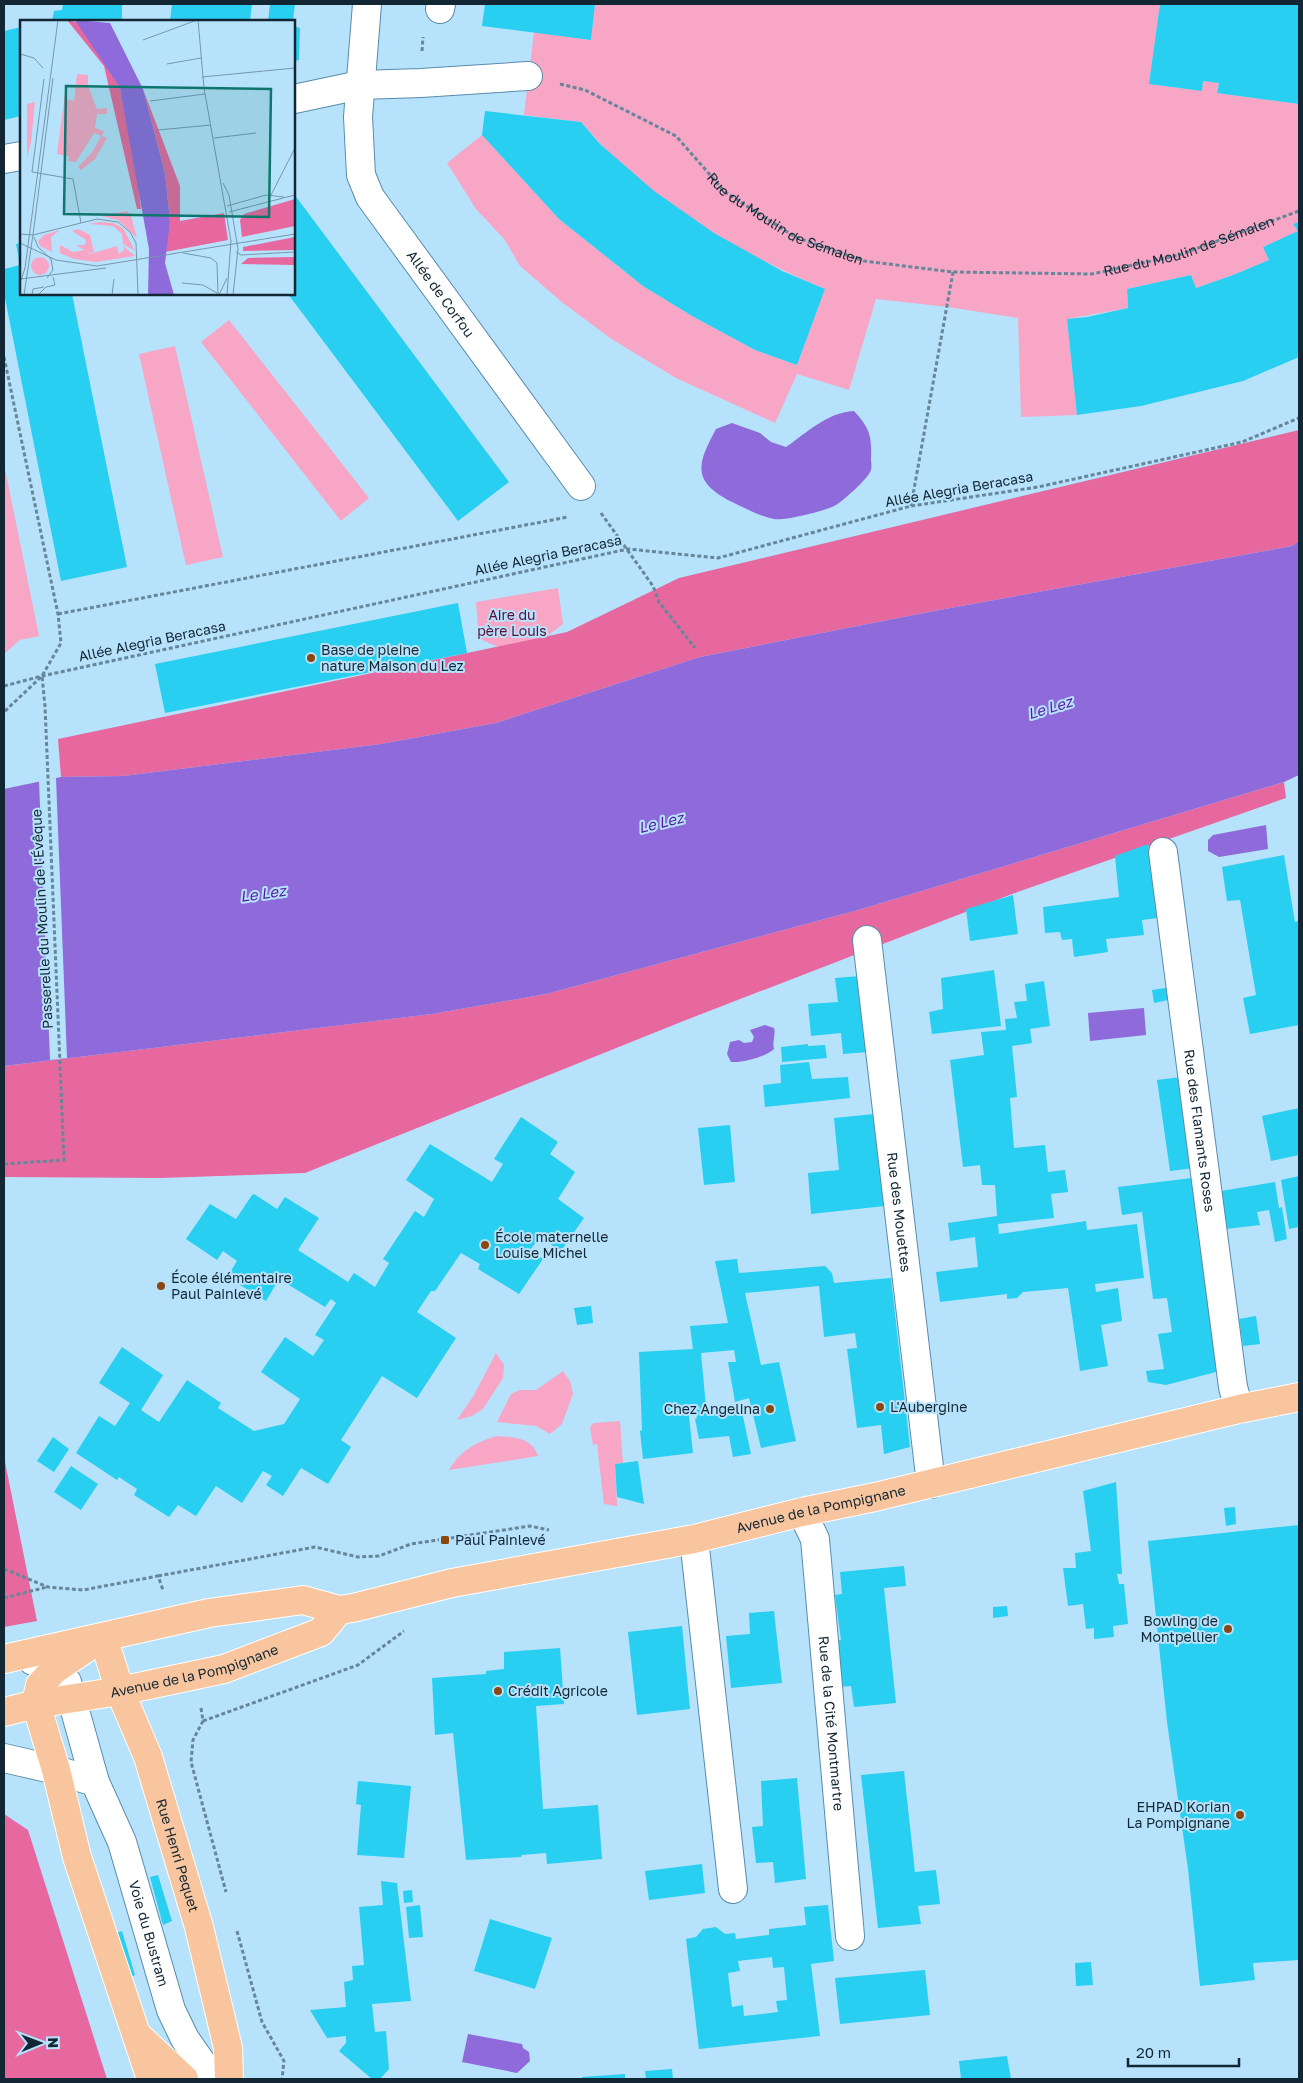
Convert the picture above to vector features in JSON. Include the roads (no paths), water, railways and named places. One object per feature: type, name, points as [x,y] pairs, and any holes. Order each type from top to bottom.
[{"type":"main road","name":"Avenue de la Pompignane","points":[[9,1657],[191,1616],[303,1600],[339,1610],[452,1583],[694,1539],[802,1512],[931,1484],[1239,1408],[1299,1397]]},
{"type":"main road","name":"Avenue de la Pompignane","points":[[4,1712],[36,1704],[120,1691],[224,1669],[321,1632],[339,1610]]},
{"type":"main road","name":"Avenue de la Pompignane","points":[[36,1704],[40,1685],[54,1670],[103,1637]]},
{"type":"main road","name":"Rue Henri Pequet","points":[[103,1637],[120,1691],[148,1757],[199,1927],[228,2048],[229,2079]]},
{"type":"main road","points":[[36,1704],[56,1770],[77,1857],[150,2079]]},
{"type":"main road","points":[[137,2035],[184,2079]]},
{"type":"street","name":"Allée de Corfou","points":[[368,4],[358,117],[361,175],[370,197],[581,486]]},
{"type":"street","points":[[295,99],[360,85],[528,76]]},
{"type":"street","points":[[4,159],[20,156]]},
{"type":"street","name":"Rue des Flamants Roses","points":[[1163,852],[1232,1377],[1239,1408]]},
{"type":"street","name":"Rue des Mouettes","points":[[868,940],[931,1484]]},
{"type":"street","name":"Rue de la Cité Montmartre","points":[[802,1512],[815,1539],[850,1936]]},
{"type":"street","points":[[694,1539],[733,1889]]},
{"type":"street","name":"Voie du Bustram","points":[[9,1657],[48,1665],[67,1682],[95,1782],[122,1842],[171,2010],[185,2039],[213,2079]]},
{"type":"street","points":[[4,1758],[56,1770],[95,1782]]},
{"type":"water","points":[[854,411],[864,423],[869,433],[871,469],[861,484],[836,505],[805,515],[774,519],[732,502],[709,487],[704,479],[701,470],[702,462],[716,429],[732,423],[760,433],[771,442],[786,447],[826,419]]},
{"type":"water","name":"Le Lez","points":[[1299,541],[1299,775],[1284,782],[858,910],[546,994],[432,1014],[4,1066],[4,789],[61,777],[123,776],[381,744],[496,723],[700,657],[934,611],[1292,546]]},
{"type":"water","points":[[1266,825],[1268,849],[1219,857],[1208,851],[1208,840],[1213,835]]},
{"type":"water","points":[[1144,1008],[1146,1035],[1090,1041],[1088,1013]]},
{"type":"water","points":[[765,1025],[774,1028],[774,1049],[754,1059],[731,1062],[727,1054],[730,1042],[739,1040],[744,1043],[752,1042],[754,1037],[750,1030]]},
{"type":"water","points":[[468,2034],[522,2044],[523,2048],[529,2052],[530,2061],[517,2073],[462,2062]]},
{"type":"place","name":"Base de pleine nature Maison du Lez","points":[[311,658]]},
{"type":"place","name":"École maternelle Louise Michel","points":[[485,1245]]},
{"type":"place","name":"École élémentaire Paul Painlevé","points":[[161,1286]]},
{"type":"place","name":"L'Aubergine","points":[[880,1407]]},
{"type":"place","name":"Chez Angelina","points":[[770,1409]]},
{"type":"place","name":"Paul Painlevé","points":[[445,1540]]},
{"type":"place","name":"Bowling de Montpellier","points":[[1228,1629]]},
{"type":"place","name":"Crédit Agricole","points":[[498,1691]]},
{"type":"place","name":"EHPAD Korian La Pompignane","points":[[1240,1815]]},
{"type":"park label","name":"Aire du père Louis","points":[[512,624]]}]
